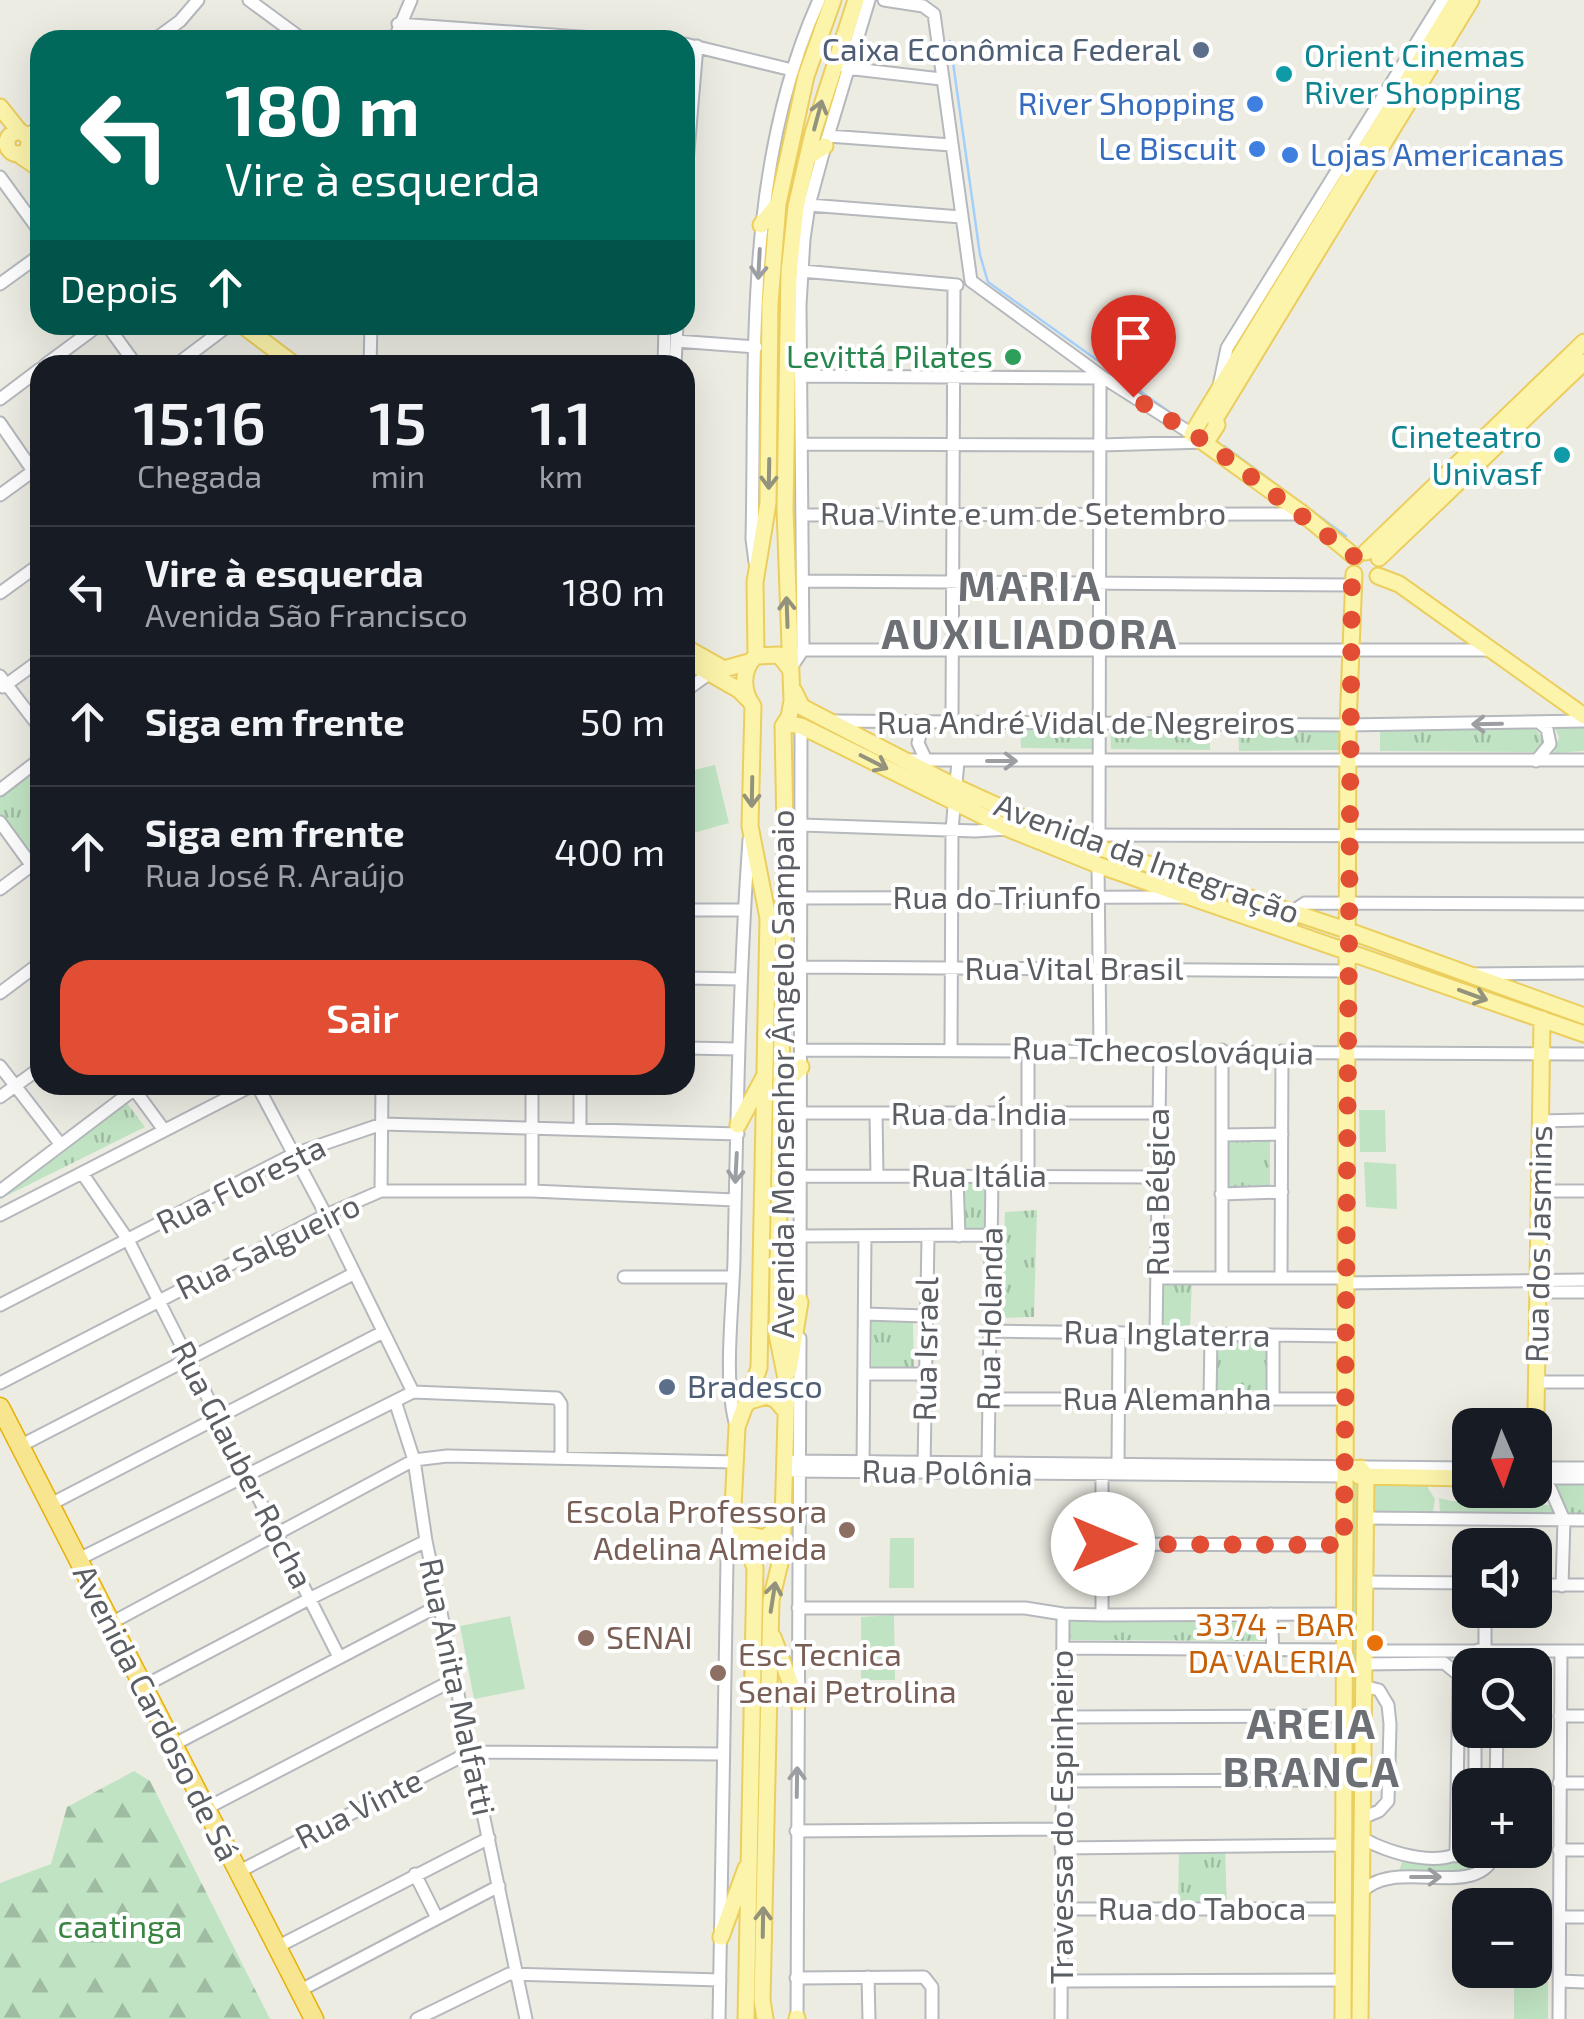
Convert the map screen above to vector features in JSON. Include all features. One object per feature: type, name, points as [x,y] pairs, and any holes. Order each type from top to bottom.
[{"type":"highway","name":"Avenida Cardoso de Sá","points":[[0,1407],[314,2019]]},
{"type":"main road","name":"Avenida Monsenhor Ângelo Sampaio","points":[[746,2019],[755,1575],[734,1508],[736,1427],[759,1368],[768,918],[750,826],[751,702],[745,672],[752,659],[756,568],[768,503],[770,304],[778,204],[799,73],[834,0]]},
{"type":"main road","name":"Avenida Monsenhor Ângelo Sampaio","points":[[764,2019],[770,1600],[782,1555],[782,1525],[792,1466],[787,1384],[776,1334],[791,710],[786,304],[796,207],[827,82],[856,0]]},
{"type":"main road","points":[[1222,454],[1215,441],[1212,418],[1219,386],[1359,145],[1457,0]]},
{"type":"main road","points":[[1378,576],[1381,567],[1361,565],[1303,514],[1199,438],[1471,0]]},
{"type":"main road","points":[[818,38],[823,46],[840,45]]},
{"type":"main road","points":[[799,73],[819,76],[827,82]]},
{"type":"main road","points":[[0,109],[16,145]]},
{"type":"main road","points":[[808,156],[827,141]]},
{"type":"main road","points":[[762,225],[778,204]]},
{"type":"main road","points":[[255,335],[282,355]]},
{"type":"main road","points":[[1360,2019],[1365,1518],[1353,1472],[1344,1336],[1349,650],[1361,565],[1584,342]]},
{"type":"main road","points":[[1361,565],[1584,362]]},
{"type":"main road","points":[[786,544],[803,574]]},
{"type":"main road","points":[[1361,565],[1364,581],[1378,576],[1399,584],[1584,718]]},
{"type":"main road","points":[[695,653],[724,669],[779,655],[790,675]]},
{"type":"main road","name":"Avenida da Integração","points":[[695,665],[751,702],[770,722],[790,724],[955,795],[1292,922],[1348,950],[1468,974],[1584,1016]]},
{"type":"main road","name":"Avenida da Integração","points":[[790,675],[802,707],[904,760],[1009,829],[1192,897],[1292,922],[1349,931],[1420,967],[1584,1034]]},
{"type":"main road","name":"Rua dos Jasmins","points":[[1538,1408],[1542,1019]]},
{"type":"main road","points":[[780,1088],[801,1058]]},
{"type":"main road","points":[[738,1130],[766,1072]]},
{"type":"main road","points":[[787,1384],[800,1302]]},
{"type":"main road","points":[[744,1406],[750,1400],[768,1396],[786,1412]]},
{"type":"main road","points":[[1343,2019],[1344,1545],[1353,1472]]},
{"type":"main road","name":"Rua Polônia","points":[[1353,1472],[1452,1477]]},
{"type":"main road","points":[[745,1534],[764,1538],[782,1525]]},
{"type":"main road","points":[[770,1631],[798,1703]]},
{"type":"main road","points":[[722,1937],[749,1860]]},
{"type":"street","points":[[168,30],[198,0]]},
{"type":"street","points":[[249,0],[289,30]]},
{"type":"street","points":[[396,30],[411,0]]},
{"type":"street","points":[[756,568],[752,540],[762,225],[772,153],[820,0]]},
{"type":"street","points":[[869,0],[846,68],[810,205],[802,272],[803,650],[1489,650]]},
{"type":"street","points":[[884,0],[928,8],[934,14],[972,281],[1102,378],[1199,438]]},
{"type":"street","points":[[1359,145],[1443,0]]},
{"type":"street","points":[[398,24],[482,30]]},
{"type":"street","points":[[695,46],[799,73]]},
{"type":"street","points":[[846,68],[942,78]]},
{"type":"street","points":[[827,141],[951,146]]},
{"type":"street","points":[[0,178],[30,218]]},
{"type":"street","points":[[810,205],[962,216]]},
{"type":"street","points":[[0,284],[30,262]]},
{"type":"street","points":[[802,272],[954,286],[972,281]]},
{"type":"street","points":[[952,720],[954,286]]},
{"type":"street","points":[[59,355],[86,335]]},
{"type":"street","points":[[189,355],[216,335]]},
{"type":"street","points":[[675,355],[676,335]]},
{"type":"street","points":[[676,340],[756,347]]},
{"type":"street","points":[[0,398],[30,376]]},
{"type":"street","points":[[800,376],[1102,378]]},
{"type":"street","points":[[1099,833],[1102,378]]},
{"type":"street","points":[[0,423],[30,462]]},
{"type":"street","points":[[802,444],[1100,445],[1199,438]]},
{"type":"street","points":[[0,495],[30,477]]},
{"type":"street","name":"Rua Vinte e um de Setembro","points":[[803,515],[1303,514]]},
{"type":"street","points":[[803,574],[953,582],[1101,583],[1361,565]]},
{"type":"street","points":[[0,593],[30,571]]},
{"type":"street","name":"Avenida Monsenhor Ângelo Sampaio","points":[[790,675],[803,650]]},
{"type":"street","points":[[30,666],[2,683],[30,716]]},
{"type":"street","points":[[695,684],[710,673]]},
{"type":"street","name":"Rua André Vidal de Negreiros","points":[[828,721],[1348,725],[1540,724],[1584,718]]},
{"type":"street","points":[[924,722],[918,743],[926,760]]},
{"type":"street","name":"Avenida Monsenhor Ângelo Sampaio","points":[[790,724],[802,825],[803,898],[800,1302],[792,1466],[798,1608],[797,2019]]},
{"type":"street","points":[[1536,761],[1550,744],[1547,729],[1540,724]]},
{"type":"street","name":"Rua André Vidal de Negreiros","points":[[904,760],[1584,760]]},
{"type":"street","points":[[951,1049],[952,830],[958,760]]},
{"type":"street","points":[[0,790],[30,767]]},
{"type":"street","points":[[0,822],[30,855]]},
{"type":"street","points":[[802,825],[1009,829]]},
{"type":"street","name":"Avenida Monsenhor Ângelo Sampaio","points":[[736,1427],[732,1398],[733,1277],[741,979],[750,826]]},
{"type":"street","points":[[1062,835],[1584,836]]},
{"type":"street","points":[[1098,865],[1100,1050]]},
{"type":"street","points":[[0,889],[30,866]]},
{"type":"street","name":"Rua do Triunfo","points":[[803,898],[1192,897]]},
{"type":"street","points":[[1292,922],[1299,906],[1305,904],[1584,904]]},
{"type":"street","points":[[695,910],[744,910]]},
{"type":"street","name":"Rua Vital Brasil","points":[[802,967],[1347,971]]},
{"type":"street","points":[[0,993],[30,971]]},
{"type":"street","points":[[1468,974],[1584,974]]},
{"type":"street","points":[[695,978],[741,979]]},
{"type":"street","points":[[695,1048],[740,1049]]},
{"type":"street","name":"Rua Tchecoslováquia","points":[[801,1058],[951,1049],[1584,1054]]},
{"type":"street","points":[[1028,1050],[1028,1176]]},
{"type":"street","name":"Rua Bélgica","points":[[1156,1335],[1160,1050]]},
{"type":"street","points":[[1222,1050],[1222,1277]]},
{"type":"street","points":[[1281,1278],[1282,1051]]},
{"type":"street","points":[[0,1066],[60,1144]]},
{"type":"street","points":[[0,1098],[30,1076]]},
{"type":"street","points":[[0,1191],[123,1095]]},
{"type":"street","points":[[141,1095],[164,1130]]},
{"type":"street","points":[[0,1215],[235,1095]]},
{"type":"street","points":[[261,1095],[326,1215],[412,1392]]},
{"type":"street","points":[[381,1191],[382,1095]]},
{"type":"street","points":[[532,1095],[532,1190]]},
{"type":"street","points":[[580,1095],[580,1128]]},
{"type":"street","name":"Rua da Índia","points":[[801,1113],[1158,1113]]},
{"type":"street","points":[[876,1114],[877,1176]]},
{"type":"street","points":[[1541,1120],[1584,1120]]},
{"type":"street","name":"Rua Floresta","points":[[0,1305],[294,1154],[382,1124],[738,1130]]},
{"type":"street","points":[[1222,1135],[1282,1134]]},
{"type":"street","name":"Rua Glauber Rocha","points":[[82,1173],[128,1240],[339,1656]]},
{"type":"street","name":"Rua Itália","points":[[801,1176],[1157,1176]]},
{"type":"street","points":[[957,1177],[959,1236]]},
{"type":"street","name":"Rua Holanda","points":[[988,1468],[992,1177]]},
{"type":"street","name":"Rua Salgueiro","points":[[0,1383],[326,1215],[381,1191],[532,1190],[735,1200]]},
{"type":"street","points":[[1540,1191],[1584,1191]]},
{"type":"street","points":[[1221,1194],[1282,1192]]},
{"type":"street","points":[[800,1236],[992,1235]]},
{"type":"street","points":[[863,1467],[866,1236]]},
{"type":"street","name":"Rua Israel","points":[[924,1467],[928,1237]]},
{"type":"street","points":[[20,1446],[353,1274]]},
{"type":"street","points":[[624,1277],[733,1277]]},
{"type":"street","points":[[1157,1278],[1539,1286],[1584,1292]]},
{"type":"street","points":[[1539,1286],[1584,1280]]},
{"type":"street","points":[[866,1314],[925,1316]]},
{"type":"street","points":[[50,1505],[382,1332]]},
{"type":"street","name":"Rua Inglaterra","points":[[989,1332],[1344,1336]]},
{"type":"street","points":[[1118,1463],[1119,1334]]},
{"type":"street","points":[[1210,1398],[1211,1336]]},
{"type":"street","points":[[1272,1336],[1273,1398]]},
{"type":"street","points":[[866,1374],[925,1374]]},
{"type":"street","points":[[1538,1382],[1584,1382]]},
{"type":"street","points":[[77,1560],[412,1392],[553,1396],[561,1411],[562,1458]]},
{"type":"street","name":"Rua Alemanha","points":[[989,1399],[1346,1398]]},
{"type":"street","name":"Rua Anita Malfatti","points":[[395,1401],[414,1460],[426,1541],[526,2019]]},
{"type":"street","points":[[111,1623],[414,1460],[447,1456],[736,1462]]},
{"type":"street","name":"Rua Polônia","points":[[988,1468],[1118,1463],[1353,1472]]},
{"type":"street","name":"Rua Polônia","points":[[792,1466],[988,1468],[1102,1474],[1452,1469]]},
{"type":"street","points":[[1552,1474],[1584,1468]]},
{"type":"street","name":"Travessa do Espinheiro","points":[[1102,1474],[1102,1615]]},
{"type":"street","points":[[1552,1477],[1584,1478]]},
{"type":"street","points":[[1552,1499],[1564,1520],[1562,1586]]},
{"type":"street","name":"Avenida Monsenhor Ângelo Sampaio","points":[[719,2019],[727,1560],[734,1508]]},
{"type":"street","points":[[1365,1518],[1584,1520]]},
{"type":"street","points":[[144,1686],[426,1541]]},
{"type":"street","points":[[1103,1544],[1344,1545]]},
{"type":"street","points":[[1364,1582],[1452,1583]]},
{"type":"street","points":[[1552,1586],[1584,1586]]},
{"type":"street","points":[[173,1745],[440,1605]]},
{"type":"street","points":[[798,1608],[1025,1608],[1102,1615],[1344,1614]]},
{"type":"street","name":"Travessa do Espinheiro","points":[[1061,2019],[1063,1614]]},
{"type":"street","points":[[1271,1614],[1273,1650]]},
{"type":"street","points":[[1064,1648],[1346,1650]]},
{"type":"street","points":[[1559,2019],[1561,1651]]},
{"type":"street","points":[[1552,1652],[1584,1651]]},
{"type":"street","points":[[1364,1657],[1452,1659]]},
{"type":"street","points":[[1364,1657],[1444,1663],[1452,1669]]},
{"type":"street","points":[[205,1809],[456,1680]]},
{"type":"street","points":[[1362,1818],[1379,1812],[1388,1801],[1390,1778],[1388,1706],[1379,1690],[1363,1686]]},
{"type":"street","points":[[1062,1717],[1343,1716]]},
{"type":"street","points":[[1560,1716],[1584,1716]]},
{"type":"street","name":"Rua Vinte","points":[[238,1872],[470,1752],[722,1754]]},
{"type":"street","points":[[1344,1754],[1362,1754]]},
{"type":"street","points":[[1062,1781],[1343,1780]]},
{"type":"street","points":[[1559,1783],[1584,1783]]},
{"type":"street","points":[[796,1831],[1061,1830]]},
{"type":"street","points":[[277,1947],[488,1838]]},
{"type":"street","points":[[1362,1838],[1398,1855],[1452,1856]]},
{"type":"street","points":[[1061,1848],[1344,1845]]},
{"type":"street","points":[[1559,1850],[1584,1850]]},
{"type":"street","points":[[1361,1893],[1375,1880],[1477,1874],[1485,1868]]},
{"type":"street","points":[[416,1874],[437,1918]]},
{"type":"street","points":[[299,1991],[498,1886]]},
{"type":"street","name":"Rua do Taboca","points":[[1062,1909],[1343,1909]]},
{"type":"street","points":[[1560,1917],[1584,1917]]},
{"type":"street","points":[[417,2019],[500,1976],[516,1973],[720,1980]]},
{"type":"street","points":[[796,1978],[924,1977],[932,1986],[932,2019]]},
{"type":"street","points":[[868,1978],[869,2019]]},
{"type":"street","points":[[1062,1981],[1343,1980]]},
{"type":"street","points":[[1560,1982],[1584,1982]]},
{"type":"green space","points":[[1093,722],[1092,749],[1021,748],[1020,724]]},
{"type":"green space","points":[[1210,723],[1210,750],[1111,749],[1110,725]]},
{"type":"green space","points":[[1238,724],[1344,725],[1342,750],[1239,751]]},
{"type":"green space","points":[[1380,724],[1532,725],[1543,738],[1541,747],[1533,752],[1380,751]]},
{"type":"green space","points":[[1584,725],[1584,751],[1554,753],[1559,737],[1554,726]]},
{"type":"green space","points":[[715,765],[729,823],[695,832],[695,770]]},
{"type":"green space","points":[[30,768],[30,851],[23,856],[0,823],[0,788]]},
{"type":"green space","points":[[126,1102],[145,1127],[0,1199],[0,1193]]},
{"type":"green space","points":[[1359,1110],[1385,1110],[1386,1152],[1360,1152]]},
{"type":"green space","points":[[1270,1140],[1270,1189],[1222,1189],[1221,1141]]},
{"type":"green space","points":[[1364,1162],[1396,1164],[1397,1209],[1366,1207]]},
{"type":"green space","points":[[954,1177],[989,1179],[988,1228],[954,1228]]},
{"type":"green space","points":[[1037,1210],[1034,1317],[1001,1318],[1005,1212]]},
{"type":"green space","points":[[1162,1279],[1192,1279],[1190,1330],[1161,1329]]},
{"type":"green space","points":[[872,1320],[913,1322],[914,1370],[872,1372]]},
{"type":"green space","points":[[1212,1337],[1271,1338],[1271,1390],[1213,1391]]},
{"type":"green space","points":[[1371,1479],[1423,1480],[1435,1499],[1433,1512],[1370,1513]]},
{"type":"green space","points":[[1584,1481],[1584,1517],[1567,1517],[1552,1491],[1552,1482]]},
{"type":"green space","points":[[1349,1482],[1359,1484],[1357,1746],[1347,1747]]},
{"type":"green space","points":[[1439,1498],[1452,1501],[1452,1508],[1552,1505],[1553,1514],[1440,1513]]},
{"type":"green space","points":[[890,1538],[914,1538],[914,1588],[889,1588]]},
{"type":"green space","points":[[894,1615],[895,1680],[861,1680],[861,1617]]},
{"type":"green space","points":[[1067,1615],[1268,1616],[1268,1641],[1070,1640]]},
{"type":"green space","points":[[510,1616],[525,1689],[474,1699],[460,1626]]},
{"type":"green space","points":[[1347,1761],[1358,1761],[1356,2019],[1346,2019]]},
{"type":"green space","name":"caatinga","points":[[134,1771],[150,1781],[270,2019],[0,2019],[0,1883],[51,1864],[67,1807]]},
{"type":"green space","points":[[1225,1849],[1227,1904],[1178,1904],[1179,1850]]},
{"type":"green space","points":[[1403,1859],[1452,1862],[1452,1868],[1480,1868],[1459,1873],[1398,1874]]},
{"type":"green space","points":[[1514,1988],[1548,1988],[1548,2019],[1514,2019]]},
{"type":"waterway","points":[[950,41],[980,255],[988,282],[1175,416]]},
{"type":"waterway","points":[[1224,446],[1346,536]]},
{"type":"place","name":"Caixa Econômica Federal","points":[[1201,50]]},
{"type":"place","name":"Orient Cinemas River Shopping","points":[[1284,74]]},
{"type":"place","name":"River Shopping","points":[[1255,104]]},
{"type":"place","name":"Le Biscuit","points":[[1257,149]]},
{"type":"place","name":"Lojas Americanas","points":[[1290,155]]},
{"type":"place","name":"Levittá Pilates","points":[[1013,357]]},
{"type":"place","name":"Cineteatro Univasf","points":[[1562,455]]},
{"type":"place","name":"Bradesco","points":[[667,1387]]},
{"type":"place","name":"Escola Professora Adelina Almeida","points":[[847,1530]]},
{"type":"place","name":"SENAI","points":[[586,1638]]},
{"type":"place","name":"3374 - BAR DA VALERIA","points":[[1375,1643]]},
{"type":"place","name":"Esc Tecnica Senai Petrolina","points":[[718,1673]]},
{"type":"district","name":"MARIA AUXILIADORA","points":[[1030,610]]},
{"type":"district","name":"AREIA BRANCA","points":[[1312,1748]]},
{"type":"route","points":[[1103,1544],[1344,1545],[1348,725],[1355,557],[1206,442],[1133,397]]}]
